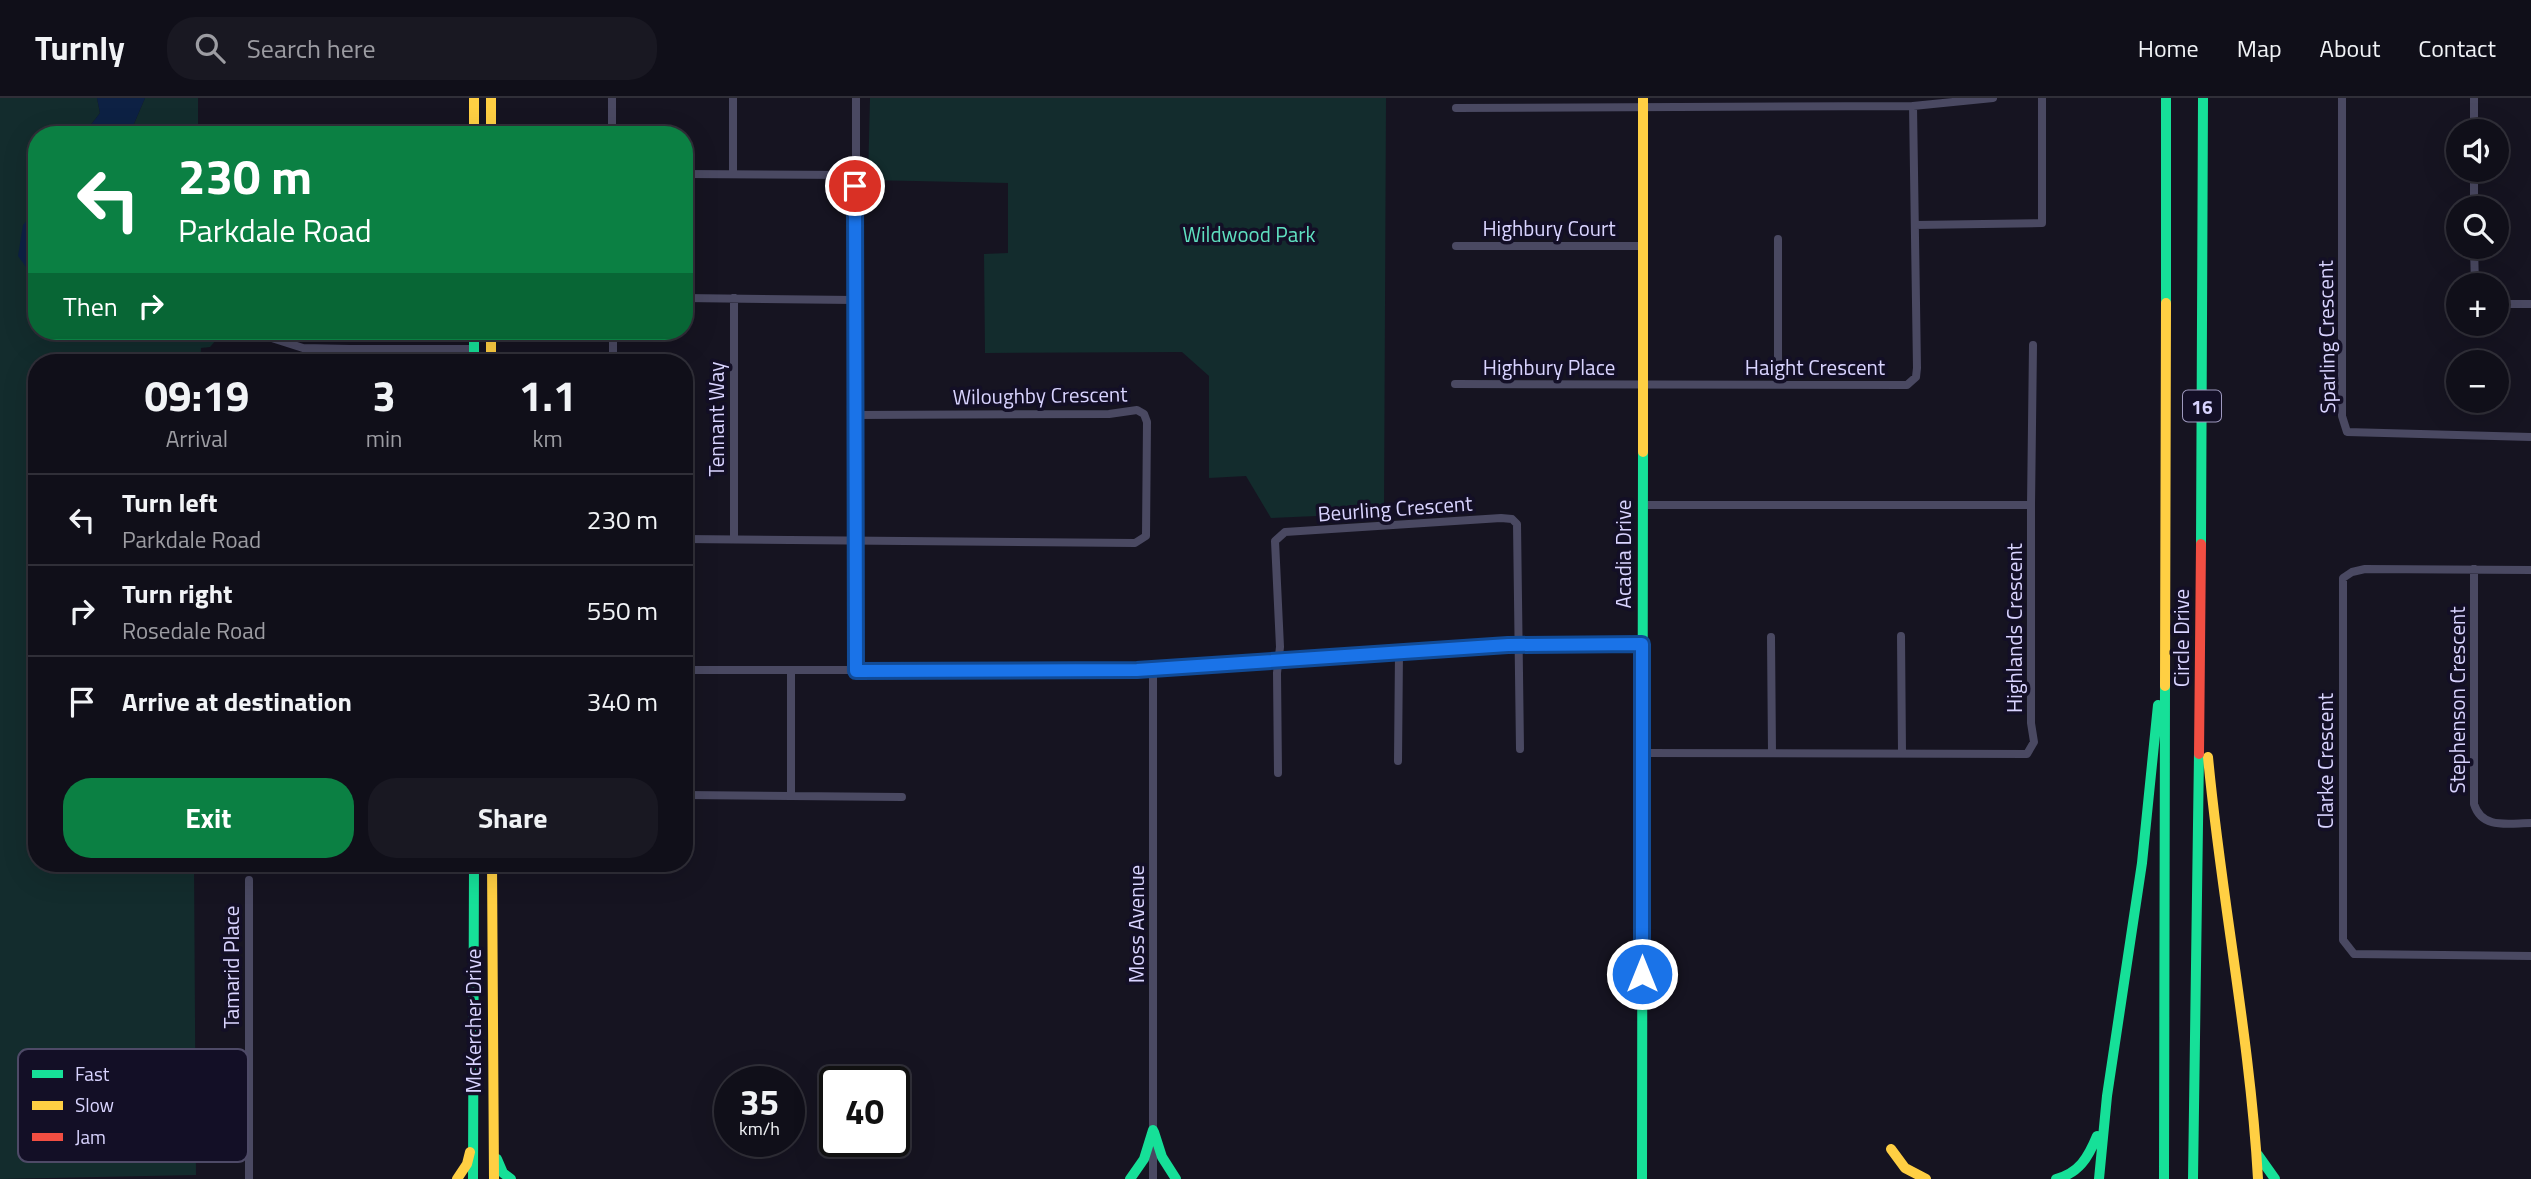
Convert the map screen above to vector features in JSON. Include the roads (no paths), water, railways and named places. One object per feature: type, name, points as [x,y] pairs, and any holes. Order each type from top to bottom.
[{"type":"main road","points":[[474,98],[474,126]]},
{"type":"main road","points":[[491,98],[491,126]]},
{"type":"main road","name":"Circle Drive","points":[[2164,1179],[2167,590],[2165,98]]},
{"type":"main road","name":"Circle Drive","points":[[2193,1179],[2200,710],[2203,99]]},
{"type":"main road","name":"Acadia Drive","points":[[1642,1179],[1643,103]]},
{"type":"main road","points":[[474,340],[474,354]]},
{"type":"main road","points":[[2099,1179],[2101,1125],[2129,955],[2151,785],[2167,590]]},
{"type":"main road","points":[[2200,710],[2205,724],[2215,845],[2235,972],[2258,1179]]},
{"type":"main road","name":"McKercher Drive","points":[[473,1179],[474,872]]},
{"type":"main road","name":"McKercher Drive","points":[[492,872],[494,1179]]},
{"type":"main road","points":[[2056,1179],[2071,1176],[2084,1164],[2101,1125]]},
{"type":"main road","points":[[1130,1179],[1144,1158],[1153,1130]]},
{"type":"main road","points":[[1153,1130],[1162,1157],[1176,1179]]},
{"type":"main road","points":[[457,1179],[467,1164],[473,1136]]},
{"type":"main road","points":[[1891,1149],[1905,1168],[1926,1179]]},
{"type":"main road","points":[[493,1150],[503,1173],[511,1179]]},
{"type":"main road","points":[[2257,1153],[2261,1163],[2275,1179]]},
{"type":"street","points":[[612,98],[612,126]]},
{"type":"street","points":[[733,98],[733,174]]},
{"type":"street","points":[[856,98],[856,671]]},
{"type":"street","points":[[1455,108],[1643,103],[1913,106],[1993,98]]},
{"type":"street","points":[[1915,225],[2042,223],[2042,98]]},
{"type":"street","name":"Sparling Crescent","points":[[2342,98],[2342,416],[2347,432],[2531,436]]},
{"type":"street","points":[[2474,98],[2474,119]]},
{"type":"street","name":"Haight Crescent","points":[[1642,384],[1907,385],[1912,382],[1917,368],[1913,106]]},
{"type":"street","points":[[693,174],[854,175]]},
{"type":"street","points":[[1777,239],[1778,383]]},
{"type":"street","name":"Highbury Court","points":[[1456,246],[1643,246]]},
{"type":"street","points":[[693,298],[855,300]]},
{"type":"street","name":"Tennant Way","points":[[734,298],[734,540]]},
{"type":"street","points":[[2509,304],[2531,304]]},
{"type":"street","points":[[278,340],[303,348],[474,349]]},
{"type":"street","points":[[1643,505],[2031,505],[2033,345]]},
{"type":"street","points":[[350,349],[350,354]]},
{"type":"street","name":"Highbury Place","points":[[1455,384],[1642,384]]},
{"type":"street","name":"Wiloughby Crescent","points":[[856,415],[1109,414],[1137,410],[1144,414],[1147,422],[1148,530],[1135,543],[856,541]]},
{"type":"street","name":"Highlands Crescent","points":[[1643,753],[2027,754],[2034,742],[2031,723],[2031,505]]},
{"type":"street","name":"Beurling Crescent","points":[[1279,660],[1275,541],[1285,532],[1512,519],[1519,529],[1519,645]]},
{"type":"street","points":[[693,539],[856,541]]},
{"type":"street","name":"Clarke Crescent","points":[[2531,570],[2365,569],[2352,572],[2343,578],[2343,940],[2354,954],[2531,956]]},
{"type":"street","name":"Stephenson Crescent","points":[[2474,569],[2474,804],[2477,815],[2488,823],[2531,823]]},
{"type":"street","points":[[1901,636],[1902,753]]},
{"type":"street","points":[[1771,637],[1772,753]]},
{"type":"street","points":[[693,670],[1153,669],[1519,645],[1642,644]]},
{"type":"street","points":[[1519,645],[1520,748]]},
{"type":"street","points":[[1398,761],[1399,652]]},
{"type":"street","points":[[1278,774],[1279,660]]},
{"type":"street","name":"Moss Avenue","points":[[1153,669],[1153,1179]]},
{"type":"street","points":[[790,671],[791,796]]},
{"type":"street","points":[[693,795],[902,797]]},
{"type":"street","name":"Tamarid Place","points":[[249,880],[249,1179]]},
{"type":"water","points":[[97,98],[145,98],[133,126],[90,126],[100,113]]},
{"type":"water","points":[[28,220],[28,270],[18,256],[23,225]]},
{"type":"park label","name":"Wildwood Park","points":[[1249,234]]}]
